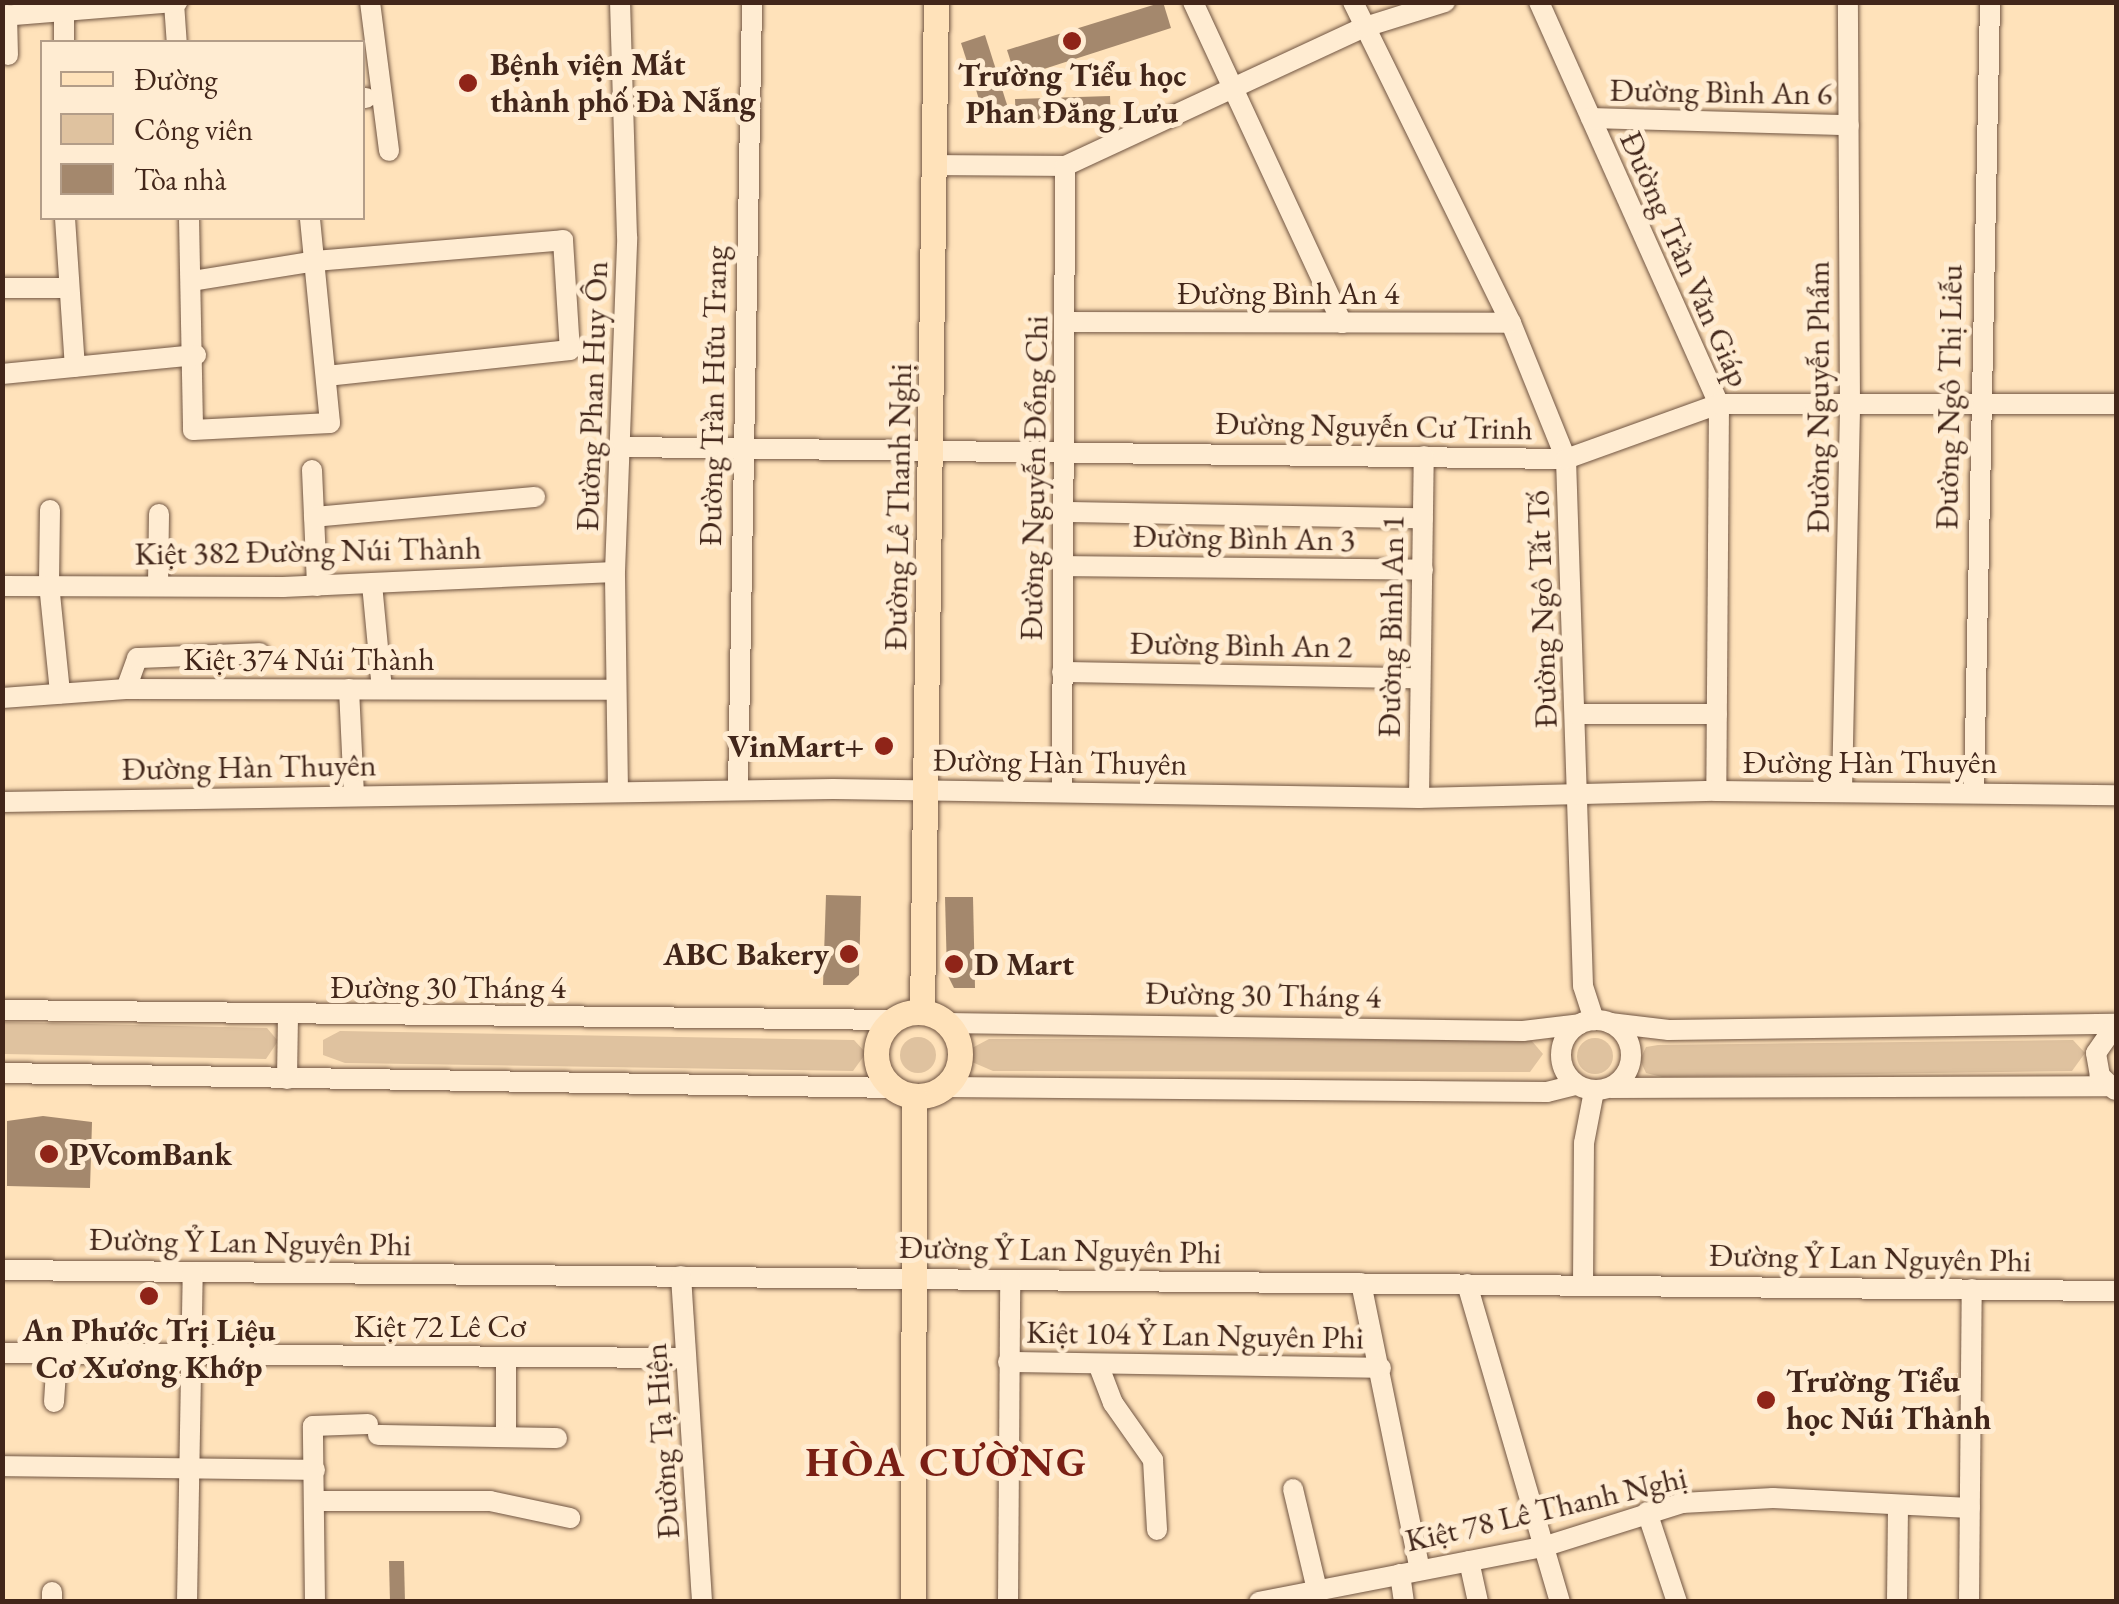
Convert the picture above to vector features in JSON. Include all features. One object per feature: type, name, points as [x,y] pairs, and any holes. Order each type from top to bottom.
[{"type":"main road","name":"Đường Lê Thanh Nghị","points":[[933,1018],[925,790],[936,2]]},
{"type":"main road","points":[[904,1092],[944,1087],[960,1055],[933,1018],[894,1020],[877,1048],[880,1070],[904,1092],[914,1279],[912,1602]]},
{"type":"street","points":[[370,2],[389,151]]},
{"type":"street","name":"Đường Phan Huy Ôn","points":[[618,791],[615,572],[627,237],[620,2]]},
{"type":"street","name":"Đường Trần Hữu Trang","points":[[738,790],[741,450],[752,2]]},
{"type":"street","points":[[1193,2],[1342,323]]},
{"type":"street","name":"Đường Ngô Tất Tố","points":[[1353,2],[1511,323],[1566,459],[1583,986],[1595,1022],[1627,1038],[1632,1060],[1594,1088]]},
{"type":"street","points":[[935,165],[1065,166],[1365,27],[1445,2]]},
{"type":"street","name":"Đường Trần Văn Giáp","points":[[1539,2],[1719,404],[1716,791]]},
{"type":"street","name":"Đường Nguyễn Phẩm","points":[[1842,792],[1850,406],[1848,2]]},
{"type":"street","name":"Đường Ngô Thị Liễu","points":[[1974,792],[1977,406],[1990,2]]},
{"type":"street","points":[[8,55],[5,15],[176,3],[177,40]]},
{"type":"street","points":[[64,12],[64,40]]},
{"type":"street","name":"Đường Bình An 6","points":[[1591,118],[1849,124]]},
{"type":"street","name":"Đường Nguyễn Đổng Chi","points":[[1062,791],[1065,166]]},
{"type":"street","points":[[65,220],[66,288],[75,367]]},
{"type":"street","points":[[189,220],[196,355],[193,430],[330,422],[310,220]]},
{"type":"street","points":[[192,282],[315,261],[563,240],[570,350],[326,376]]},
{"type":"street","points":[[2,288],[66,288]]},
{"type":"street","name":"Đường Bình An 4","points":[[1066,322],[1511,323]]},
{"type":"street","points":[[2,374],[196,355]]},
{"type":"street","name":"Đường Nguyễn Cư Trinh","points":[[622,447],[1566,459],[1719,404],[2116,404]]},
{"type":"street","name":"Đường Bình An 1","points":[[1419,798],[1424,456]]},
{"type":"street","points":[[312,470],[317,586]]},
{"type":"street","points":[[314,516],[535,497]]},
{"type":"street","points":[[50,510],[49,584],[60,694]]},
{"type":"street","points":[[1065,512],[1423,518]]},
{"type":"street","points":[[158,586],[159,514]]},
{"type":"street","name":"Đường Bình An 3","points":[[1064,566],[1423,570]]},
{"type":"street","name":"Kiệt 382 Đường Núi Thành","points":[[2,586],[317,586],[615,572]]},
{"type":"street","points":[[372,584],[382,690]]},
{"type":"street","points":[[126,689],[137,658],[260,654]]},
{"type":"street","name":"Đường Bình An 2","points":[[1062,672],[1420,678]]},
{"type":"street","name":"Kiệt 374 Núi Thành","points":[[2,698],[126,689],[616,690]]},
{"type":"street","points":[[349,690],[354,795]]},
{"type":"street","points":[[1576,714],[1717,714]]},
{"type":"street","name":"Đường Hàn Thuyên","points":[[2,802],[738,790],[1419,798],[1716,791],[2116,795]]},
{"type":"street","name":"Đường 30 Tháng 4","points":[[2,1010],[288,1017],[894,1020]]},
{"type":"street","points":[[288,1017],[288,1078]]},
{"type":"street","name":"Đường 30 Tháng 4","points":[[933,1018],[1523,1031],[1595,1022],[1670,1030],[2116,1024]]},
{"type":"street","points":[[1594,1088],[1560,1053],[1595,1022]]},
{"type":"street","points":[[944,1087],[1546,1092],[1594,1088],[2112,1088],[2096,1053],[2116,1024]]},
{"type":"street","points":[[2,1072],[904,1092]]},
{"type":"street","points":[[1584,1286],[1584,1143],[1594,1088]]},
{"type":"street","name":"Đường Ỷ Lan Nguyên Phi","points":[[2,1270],[2116,1291]]},
{"type":"street","points":[[186,1602],[193,1468],[193,1272]]},
{"type":"street","name":"Đường Tạ Hiện","points":[[682,1276],[702,1602]]},
{"type":"street","points":[[1008,1602],[1010,1280]]},
{"type":"street","points":[[1361,1283],[1382,1368],[1410,1572],[1404,1602]]},
{"type":"street","points":[[1467,1284],[1560,1602]]},
{"type":"street","points":[[1969,1602],[1972,1289]]},
{"type":"street","name":"Kiệt 72 Lê Cơ","points":[[2,1353],[686,1358]]},
{"type":"street","points":[[54,1402],[56,1355]]},
{"type":"street","points":[[506,1357],[506,1437]]},
{"type":"street","name":"Kiệt 104 Ỷ Lan Nguyên Phi","points":[[1008,1362],[1382,1368]]},
{"type":"street","points":[[1098,1364],[1113,1403],[1153,1460],[1157,1530]]},
{"type":"street","points":[[316,1602],[314,1426],[557,1438]]},
{"type":"street","points":[[2,1466],[315,1470]]},
{"type":"street","points":[[1292,1489],[1318,1590]]},
{"type":"street","name":"Kiệt 78 Lê Thanh Nghị","points":[[1259,1602],[1546,1546],[1647,1512],[1774,1498],[1970,1508]]},
{"type":"street","points":[[314,1501],[490,1501],[570,1518]]},
{"type":"street","points":[[1897,1602],[1898,1505]]},
{"type":"street","points":[[1647,1512],[1676,1602]]},
{"type":"street","points":[[1469,1560],[1478,1602]]},
{"type":"green space","points":[[3,1022],[267,1028],[278,1041],[266,1059],[3,1054]]},
{"type":"green space","points":[[340,1031],[854,1040],[866,1053],[853,1071],[345,1063],[323,1055],[323,1040]]},
{"type":"green space","points":[[918,1037],[931,1042],[936,1055],[931,1068],[918,1073],[905,1068],[900,1055],[905,1042]]},
{"type":"green space","points":[[1595,1038],[1608,1043],[1613,1056],[1608,1069],[1595,1074],[1582,1069],[1577,1056],[1582,1043]]},
{"type":"green space","points":[[989,1039],[1531,1040],[1543,1054],[1530,1072],[993,1071],[972,1062],[972,1048]]},
{"type":"green space","points":[[2073,1040],[2085,1053],[2072,1071],[1662,1077],[1646,1073],[1640,1060],[1646,1047],[1658,1045]]},
{"type":"building","points":[[1163,2],[1171,28],[1016,78],[1007,50]]},
{"type":"building","points":[[985,35],[1009,111],[985,118],[961,43]]},
{"type":"building","points":[[1110,96],[1111,120],[1016,124],[1015,99]]},
{"type":"building","points":[[826,895],[861,896],[859,975],[848,985],[823,985]]},
{"type":"building","points":[[945,897],[973,897],[975,988],[954,988],[947,974]]},
{"type":"building","name":"PVcomBank","points":[[43,1116],[92,1122],[90,1188],[7,1186],[7,1121]]},
{"type":"building","points":[[389,1561],[404,1561],[405,1602],[390,1602]]},
{"type":"place","name":"Trường Tiểu học Phan Đăng Lưu","points":[[1072,41]]},
{"type":"place","name":"Bệnh viện Mắt thành phố Đà Nẵng","points":[[468,83]]},
{"type":"place","name":"VinMart+","points":[[884,746]]},
{"type":"place","name":"ABC Bakery","points":[[849,954]]},
{"type":"place","name":"D Mart","points":[[954,964]]},
{"type":"place","name":"PVcomBank","points":[[49,1154]]},
{"type":"place","name":"An Phước Trị Liệu Cơ Xương Khớp","points":[[149,1296]]},
{"type":"place","name":"Trường Tiểu học Núi Thành","points":[[1766,1400]]},
{"type":"district","name":"HÒA CƯỜNG","points":[[947,1462]]}]
